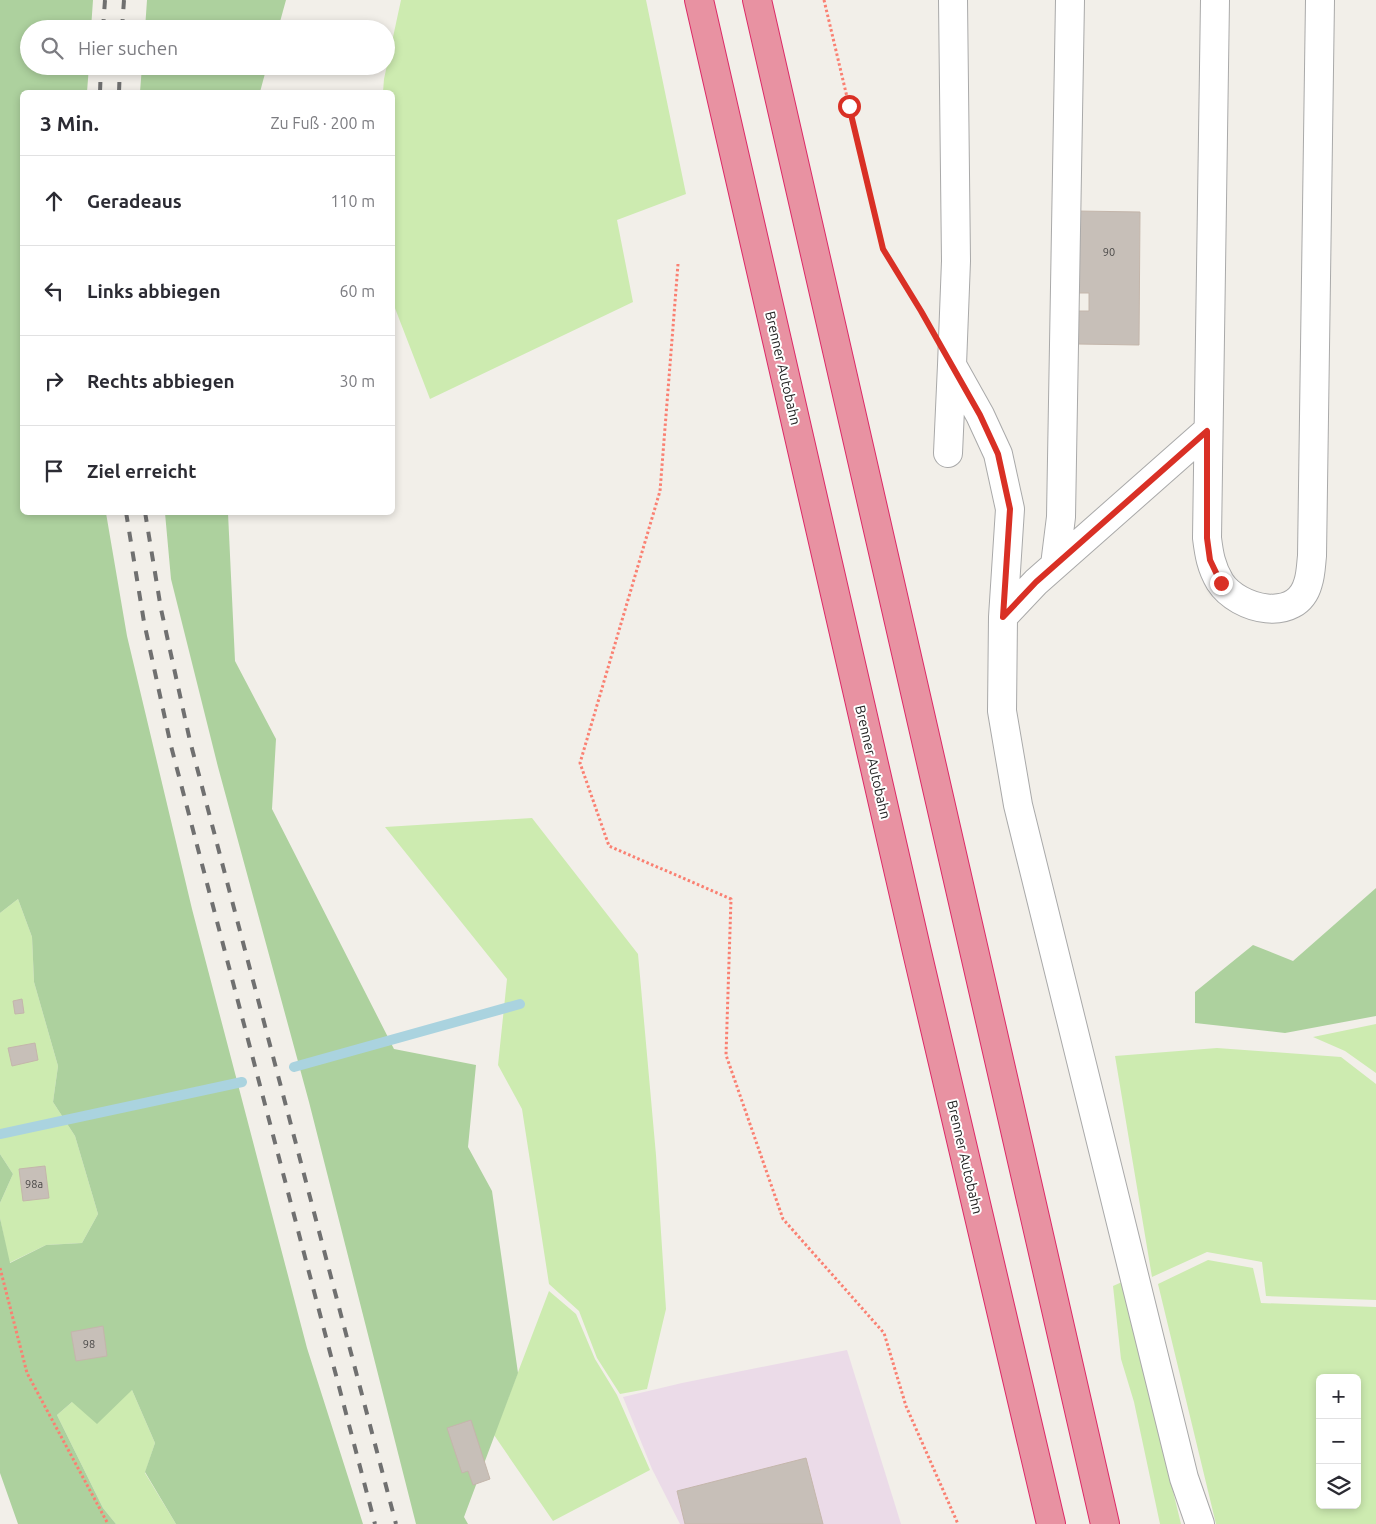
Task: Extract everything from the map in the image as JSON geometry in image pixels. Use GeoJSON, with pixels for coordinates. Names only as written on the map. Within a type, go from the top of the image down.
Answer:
{"type":"FeatureCollection","features":[{"type":"Feature","properties":{"kind":"highway","name":"Brenner Autobahn"},"geometry":{"type":"LineString","coordinates":[[699,0],[914,942],[1050,1524]]}},
{"type":"Feature","properties":{"kind":"highway"},"geometry":{"type":"LineString","coordinates":[[757,0],[1105,1524]]}},
{"type":"Feature","properties":{"kind":"lane"},"geometry":{"type":"LineString","coordinates":[[948,453],[956,261],[953,0]]}},
{"type":"Feature","properties":{"kind":"lane"},"geometry":{"type":"LineString","coordinates":[[1055,565],[1061,517],[1070,0]]}},
{"type":"Feature","properties":{"kind":"lane"},"geometry":{"type":"LineString","coordinates":[[1215,0],[1207,431],[1210,560],[1221,583],[1237,599],[1259,609],[1281,609],[1298,599],[1308,584],[1312,556],[1320,0]]}},
{"type":"Feature","properties":{"kind":"lane"},"geometry":{"type":"LineString","coordinates":[[952,366],[980,415],[998,454],[1010,509],[1003,617],[1002,711],[1018,804],[1184,1478],[1200,1524]]}},
{"type":"Feature","properties":{"kind":"lane"},"geometry":{"type":"LineString","coordinates":[[1003,617],[1055,565],[1207,431]]}},
{"type":"Feature","properties":{"kind":"path"},"geometry":{"type":"LineString","coordinates":[[824,0],[883,249],[926,319]]}},
{"type":"Feature","properties":{"kind":"path"},"geometry":{"type":"LineString","coordinates":[[678,264],[660,491],[580,763],[609,846],[731,898],[726,1055],[783,1219],[884,1333],[906,1406],[958,1524]]}},
{"type":"Feature","properties":{"kind":"path"},"geometry":{"type":"LineString","coordinates":[[0,1268],[27,1373],[108,1524]]}},
{"type":"Feature","properties":{"kind":"shaded area"},"geometry":{"type":"Polygon","coordinates":[[[847,1350],[901,1524],[680,1524],[652,1469],[623,1397],[682,1383],[847,1350]]]}},
{"type":"Feature","properties":{"kind":"green space"},"geometry":{"type":"Polygon","coordinates":[[[0,0],[93,0],[92,20],[20,20],[20,75],[88,75],[87,90],[20,90],[20,515],[106,515],[127,636],[192,909],[307,1348],[363,1524],[176,1524],[145,1472],[155,1443],[132,1390],[97,1424],[72,1402],[57,1415],[103,1508],[116,1524],[18,1524],[0,1473],[0,1218],[10,1263],[46,1245],[82,1243],[98,1214],[75,1136],[53,1102],[58,1066],[34,982],[32,937],[18,899],[0,913],[0,0]]]}},
{"type":"Feature","properties":{"kind":"green space"},"geometry":{"type":"Polygon","coordinates":[[[147,0],[286,0],[280,20],[146,20],[147,0]]]}},
{"type":"Feature","properties":{"kind":"green space"},"geometry":{"type":"Polygon","coordinates":[[[401,0],[646,0],[686,194],[617,220],[633,302],[430,399],[395,308],[395,90],[383,90],[385,75],[395,75],[395,28],[401,0]]]}},
{"type":"Feature","properties":{"kind":"green space"},"geometry":{"type":"Polygon","coordinates":[[[141,75],[265,75],[261,90],[140,90],[141,75]]]}},
{"type":"Feature","properties":{"kind":"green space"},"geometry":{"type":"Polygon","coordinates":[[[165,515],[228,515],[235,661],[276,739],[272,809],[394,1049],[476,1065],[468,1147],[492,1191],[518,1373],[464,1517],[468,1524],[416,1524],[309,1102],[218,767],[171,579],[165,515]]]}},
{"type":"Feature","properties":{"kind":"green space"},"geometry":{"type":"Polygon","coordinates":[[[532,818],[638,954],[656,1155],[666,1309],[647,1389],[620,1394],[597,1358],[579,1311],[549,1284],[522,1109],[498,1065],[507,979],[385,827],[532,818]]]}},
{"type":"Feature","properties":{"kind":"green space"},"geometry":{"type":"Polygon","coordinates":[[[1376,888],[1376,1016],[1285,1033],[1195,1023],[1195,992],[1253,945],[1293,961],[1376,888]]]}},
{"type":"Feature","properties":{"kind":"green space"},"geometry":{"type":"Polygon","coordinates":[[[18,899],[32,937],[34,982],[58,1066],[53,1102],[75,1136],[98,1214],[82,1243],[46,1245],[9,1263],[0,1218],[0,1203],[13,1174],[0,1154],[0,913],[18,899]]]}},
{"type":"Feature","properties":{"kind":"green space"},"geometry":{"type":"Polygon","coordinates":[[[1376,1024],[1376,1073],[1345,1051],[1313,1037],[1376,1024]]]}},
{"type":"Feature","properties":{"kind":"green space"},"geometry":{"type":"Polygon","coordinates":[[[1217,1048],[1341,1057],[1376,1084],[1376,1300],[1266,1296],[1262,1262],[1207,1252],[1152,1277],[1115,1056],[1217,1048]]]}},
{"type":"Feature","properties":{"kind":"green space"},"geometry":{"type":"Polygon","coordinates":[[[0,1154],[13,1174],[0,1203],[0,1154]]]}},
{"type":"Feature","properties":{"kind":"green space"},"geometry":{"type":"Polygon","coordinates":[[[1208,1260],[1253,1268],[1261,1303],[1376,1307],[1376,1524],[1216,1524],[1158,1284],[1208,1260]]]}},
{"type":"Feature","properties":{"kind":"green space"},"geometry":{"type":"Polygon","coordinates":[[[1122,1282],[1181,1524],[1160,1524],[1134,1402],[1121,1359],[1113,1286],[1122,1282]]]}},
{"type":"Feature","properties":{"kind":"green space"},"geometry":{"type":"Polygon","coordinates":[[[549,1291],[576,1314],[595,1359],[617,1395],[650,1470],[553,1521],[494,1435],[549,1291]]]}},
{"type":"Feature","properties":{"kind":"green space"},"geometry":{"type":"Polygon","coordinates":[[[132,1390],[155,1443],[145,1473],[176,1524],[116,1524],[103,1508],[57,1415],[72,1402],[132,1390]]]}},
{"type":"Feature","properties":{"kind":"building"},"geometry":{"type":"Polygon","coordinates":[[[1078,211],[1140,212],[1139,345],[1078,344],[1078,311],[1089,311],[1089,293],[1078,293],[1078,211]]]}},
{"type":"Feature","properties":{"kind":"building"},"geometry":{"type":"Polygon","coordinates":[[[22,999],[24,1013],[15,1014],[13,1001],[22,999]]]}},
{"type":"Feature","properties":{"kind":"building"},"geometry":{"type":"Polygon","coordinates":[[[35,1043],[38,1060],[12,1066],[8,1048],[35,1043]]]}},
{"type":"Feature","properties":{"kind":"building"},"geometry":{"type":"Polygon","coordinates":[[[45,1166],[49,1198],[23,1201],[19,1169],[45,1166]]]}},
{"type":"Feature","properties":{"kind":"building"},"geometry":{"type":"Polygon","coordinates":[[[103,1326],[107,1356],[76,1361],[71,1332],[103,1326]]]}},
{"type":"Feature","properties":{"kind":"building"},"geometry":{"type":"Polygon","coordinates":[[[471,1420],[490,1479],[473,1485],[468,1471],[462,1473],[447,1428],[471,1420]]]}},
{"type":"Feature","properties":{"kind":"building"},"geometry":{"type":"Polygon","coordinates":[[[806,1458],[823,1524],[685,1524],[677,1491],[806,1458]]]}},
{"type":"Feature","properties":{"kind":"waterway"},"geometry":{"type":"LineString","coordinates":[[294,1067],[520,1004]]}},
{"type":"Feature","properties":{"kind":"waterway"},"geometry":{"type":"LineString","coordinates":[[0,1134],[242,1082]]}},
{"type":"Feature","properties":{"kind":"railway"},"geometry":{"type":"LineString","coordinates":[[104,20],[105,0]]}},
{"type":"Feature","properties":{"kind":"railway"},"geometry":{"type":"LineString","coordinates":[[123,20],[124,0]]}},
{"type":"Feature","properties":{"kind":"railway"},"geometry":{"type":"LineString","coordinates":[[100,90],[101,75]]}},
{"type":"Feature","properties":{"kind":"railway"},"geometry":{"type":"LineString","coordinates":[[119,90],[120,75]]}},
{"type":"Feature","properties":{"kind":"railway"},"geometry":{"type":"LineString","coordinates":[[126,515],[144,622],[171,746],[375,1524]]}},
{"type":"Feature","properties":{"kind":"railway"},"geometry":{"type":"LineString","coordinates":[[145,515],[161,609],[190,741],[396,1524]]}},
{"type":"Feature","properties":{"kind":"route"},"geometry":{"type":"LineString","coordinates":[[849,106],[883,249],[921,311],[980,415],[998,454],[1010,509],[1003,617],[1036,582],[1207,431],[1207,538],[1210,560],[1221,583]]}}]}
